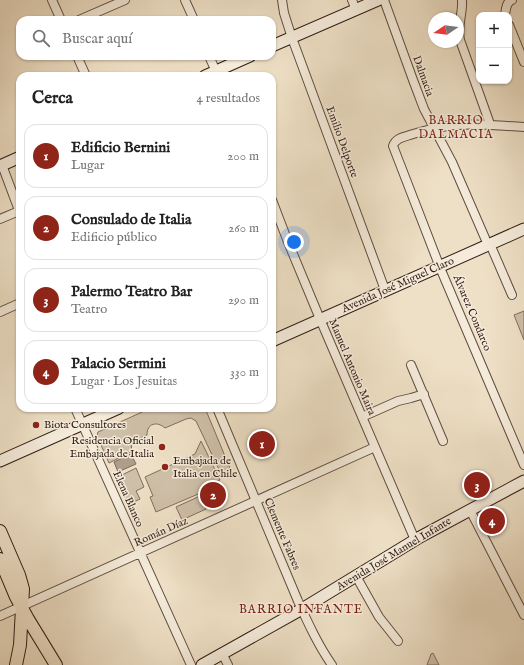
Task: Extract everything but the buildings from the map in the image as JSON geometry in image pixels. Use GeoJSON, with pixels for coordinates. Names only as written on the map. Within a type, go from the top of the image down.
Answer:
{"type":"FeatureCollection","features":[{"type":"Feature","properties":{"kind":"main road"},"geometry":{"type":"LineString","coordinates":[[0,531],[22,582],[23,589],[20,645],[16,665]]}},
{"type":"Feature","properties":{"kind":"main road"},"geometry":{"type":"LineString","coordinates":[[0,560],[33,628],[56,665]]}},
{"type":"Feature","properties":{"kind":"street"},"geometry":{"type":"LineString","coordinates":[[52,0],[59,16]]}},
{"type":"Feature","properties":{"kind":"street"},"geometry":{"type":"LineString","coordinates":[[89,16],[125,0]]}},
{"type":"Feature","properties":{"kind":"street"},"geometry":{"type":"LineString","coordinates":[[185,0],[192,16]]}},
{"type":"Feature","properties":{"kind":"street","name":"Emilio Delporte"},"geometry":{"type":"LineString","coordinates":[[282,0],[284,13],[292,38],[385,290]]}},
{"type":"Feature","properties":{"kind":"street"},"geometry":{"type":"LineString","coordinates":[[276,44],[292,38],[354,5],[378,0]]}},
{"type":"Feature","properties":{"kind":"street","name":"Dalmacia"},"geometry":{"type":"LineString","coordinates":[[384,0],[424,109],[452,162],[512,295]]}},
{"type":"Feature","properties":{"kind":"street"},"geometry":{"type":"LineString","coordinates":[[462,0],[459,28],[460,40],[490,124]]}},
{"type":"Feature","properties":{"kind":"street"},"geometry":{"type":"LineString","coordinates":[[512,32],[524,62]]}},
{"type":"Feature","properties":{"kind":"street"},"geometry":{"type":"LineString","coordinates":[[79,60],[84,72]]}},
{"type":"Feature","properties":{"kind":"street"},"geometry":{"type":"LineString","coordinates":[[211,60],[216,72]]}},
{"type":"Feature","properties":{"kind":"street"},"geometry":{"type":"LineString","coordinates":[[221,72],[243,60]]}},
{"type":"Feature","properties":{"kind":"street"},"geometry":{"type":"LineString","coordinates":[[434,128],[454,125],[490,124],[524,127]]}},
{"type":"Feature","properties":{"kind":"street","name":"Álvarez Condarco"},"geometry":{"type":"LineString","coordinates":[[434,128],[400,138],[394,142],[393,146],[440,266],[524,465]]}},
{"type":"Feature","properties":{"kind":"street"},"geometry":{"type":"LineString","coordinates":[[16,159],[1,165],[16,202]]}},
{"type":"Feature","properties":{"kind":"street","name":"Manuel Antonio Maira"},"geometry":{"type":"LineString","coordinates":[[276,211],[320,319],[415,540]]}},
{"type":"Feature","properties":{"kind":"street"},"geometry":{"type":"LineString","coordinates":[[0,219],[16,213]]}},
{"type":"Feature","properties":{"kind":"street","name":"Avenida José Miguel Claro"},"geometry":{"type":"LineString","coordinates":[[276,339],[524,229]]}},
{"type":"Feature","properties":{"kind":"street"},"geometry":{"type":"LineString","coordinates":[[0,312],[16,305]]}},
{"type":"Feature","properties":{"kind":"street"},"geometry":{"type":"LineString","coordinates":[[411,365],[443,441]]}},
{"type":"Feature","properties":{"kind":"street"},"geometry":{"type":"LineString","coordinates":[[362,417],[398,400],[424,394]]}},
{"type":"Feature","properties":{"kind":"street","name":"Elena Blanco"},"geometry":{"type":"LineString","coordinates":[[77,412],[191,665]]}},
{"type":"Feature","properties":{"kind":"street"},"geometry":{"type":"LineString","coordinates":[[0,461],[110,412]]}},
{"type":"Feature","properties":{"kind":"street","name":"Clemente Fabres"},"geometry":{"type":"LineString","coordinates":[[219,412],[302,609],[319,645],[332,665]]}},
{"type":"Feature","properties":{"kind":"street","name":"Román Díaz"},"geometry":{"type":"LineString","coordinates":[[0,616],[375,447]]}},
{"type":"Feature","properties":{"kind":"street","name":"Avenida José Manuel Infante"},"geometry":{"type":"LineString","coordinates":[[202,665],[302,609],[415,540],[524,481]]}},
{"type":"Feature","properties":{"kind":"street"},"geometry":{"type":"LineString","coordinates":[[470,510],[524,615]]}},
{"type":"Feature","properties":{"kind":"street"},"geometry":{"type":"LineString","coordinates":[[356,576],[379,617],[398,641]]}},
{"type":"Feature","properties":{"kind":"street"},"geometry":{"type":"LineString","coordinates":[[222,654],[228,665]]}},
{"type":"Feature","properties":{"kind":"shaded area"},"geometry":{"type":"Polygon","coordinates":[[[524,311],[524,340],[514,315],[524,311]]]}},
{"type":"Feature","properties":{"kind":"shaded area"},"geometry":{"type":"Polygon","coordinates":[[[142,412],[207,412],[232,473],[223,478],[196,421],[191,418],[165,428],[159,424],[153,424],[147,431],[147,435],[132,442],[131,452],[109,463],[97,436],[98,432],[142,412]]]}},
{"type":"Feature","properties":{"kind":"shaded area"},"geometry":{"type":"Polygon","coordinates":[[[201,441],[220,480],[202,488],[203,492],[156,512],[150,497],[153,496],[145,477],[195,454],[201,441]]]}},
{"type":"Feature","properties":{"kind":"shaded area"},"geometry":{"type":"Polygon","coordinates":[[[131,454],[136,464],[118,472],[114,462],[131,454]]]}},
{"type":"Feature","properties":{"kind":"shaded area"},"geometry":{"type":"Polygon","coordinates":[[[136,468],[144,487],[136,491],[140,499],[128,505],[116,478],[136,468]]]}},
{"type":"Feature","properties":{"kind":"shaded area"},"geometry":{"type":"Polygon","coordinates":[[[200,496],[206,509],[182,520],[176,507],[200,496]]]}},
{"type":"Feature","properties":{"kind":"shaded area"},"geometry":{"type":"Polygon","coordinates":[[[433,653],[439,665],[427,665],[431,654],[433,653]]]}},
{"type":"Feature","properties":{"kind":"place","name":"Biota Consultores"},"geometry":{"type":"Point","coordinates":[36,425]}},
{"type":"Feature","properties":{"kind":"place","name":"Edificio Bernini"},"geometry":{"type":"Point","coordinates":[262,444]}},
{"type":"Feature","properties":{"kind":"place","name":"Residencia Oficial Embajada de Italia"},"geometry":{"type":"Point","coordinates":[162,447]}},
{"type":"Feature","properties":{"kind":"place","name":"Embajada de Italia en Chile"},"geometry":{"type":"Point","coordinates":[165,467]}},
{"type":"Feature","properties":{"kind":"place","name":"Palermo Teatro Bar"},"geometry":{"type":"Point","coordinates":[477,485]}},
{"type":"Feature","properties":{"kind":"place","name":"Consulado de Italia"},"geometry":{"type":"Point","coordinates":[213,495]}},
{"type":"Feature","properties":{"kind":"place","name":"Palacio Sermini"},"geometry":{"type":"Point","coordinates":[492,521]}},
{"type":"Feature","properties":{"kind":"district","name":"BARRIO DALMACIA"},"geometry":{"type":"Point","coordinates":[456,127]}},
{"type":"Feature","properties":{"kind":"district","name":"BARRIO INFANTE"},"geometry":{"type":"Point","coordinates":[301,609]}}]}
